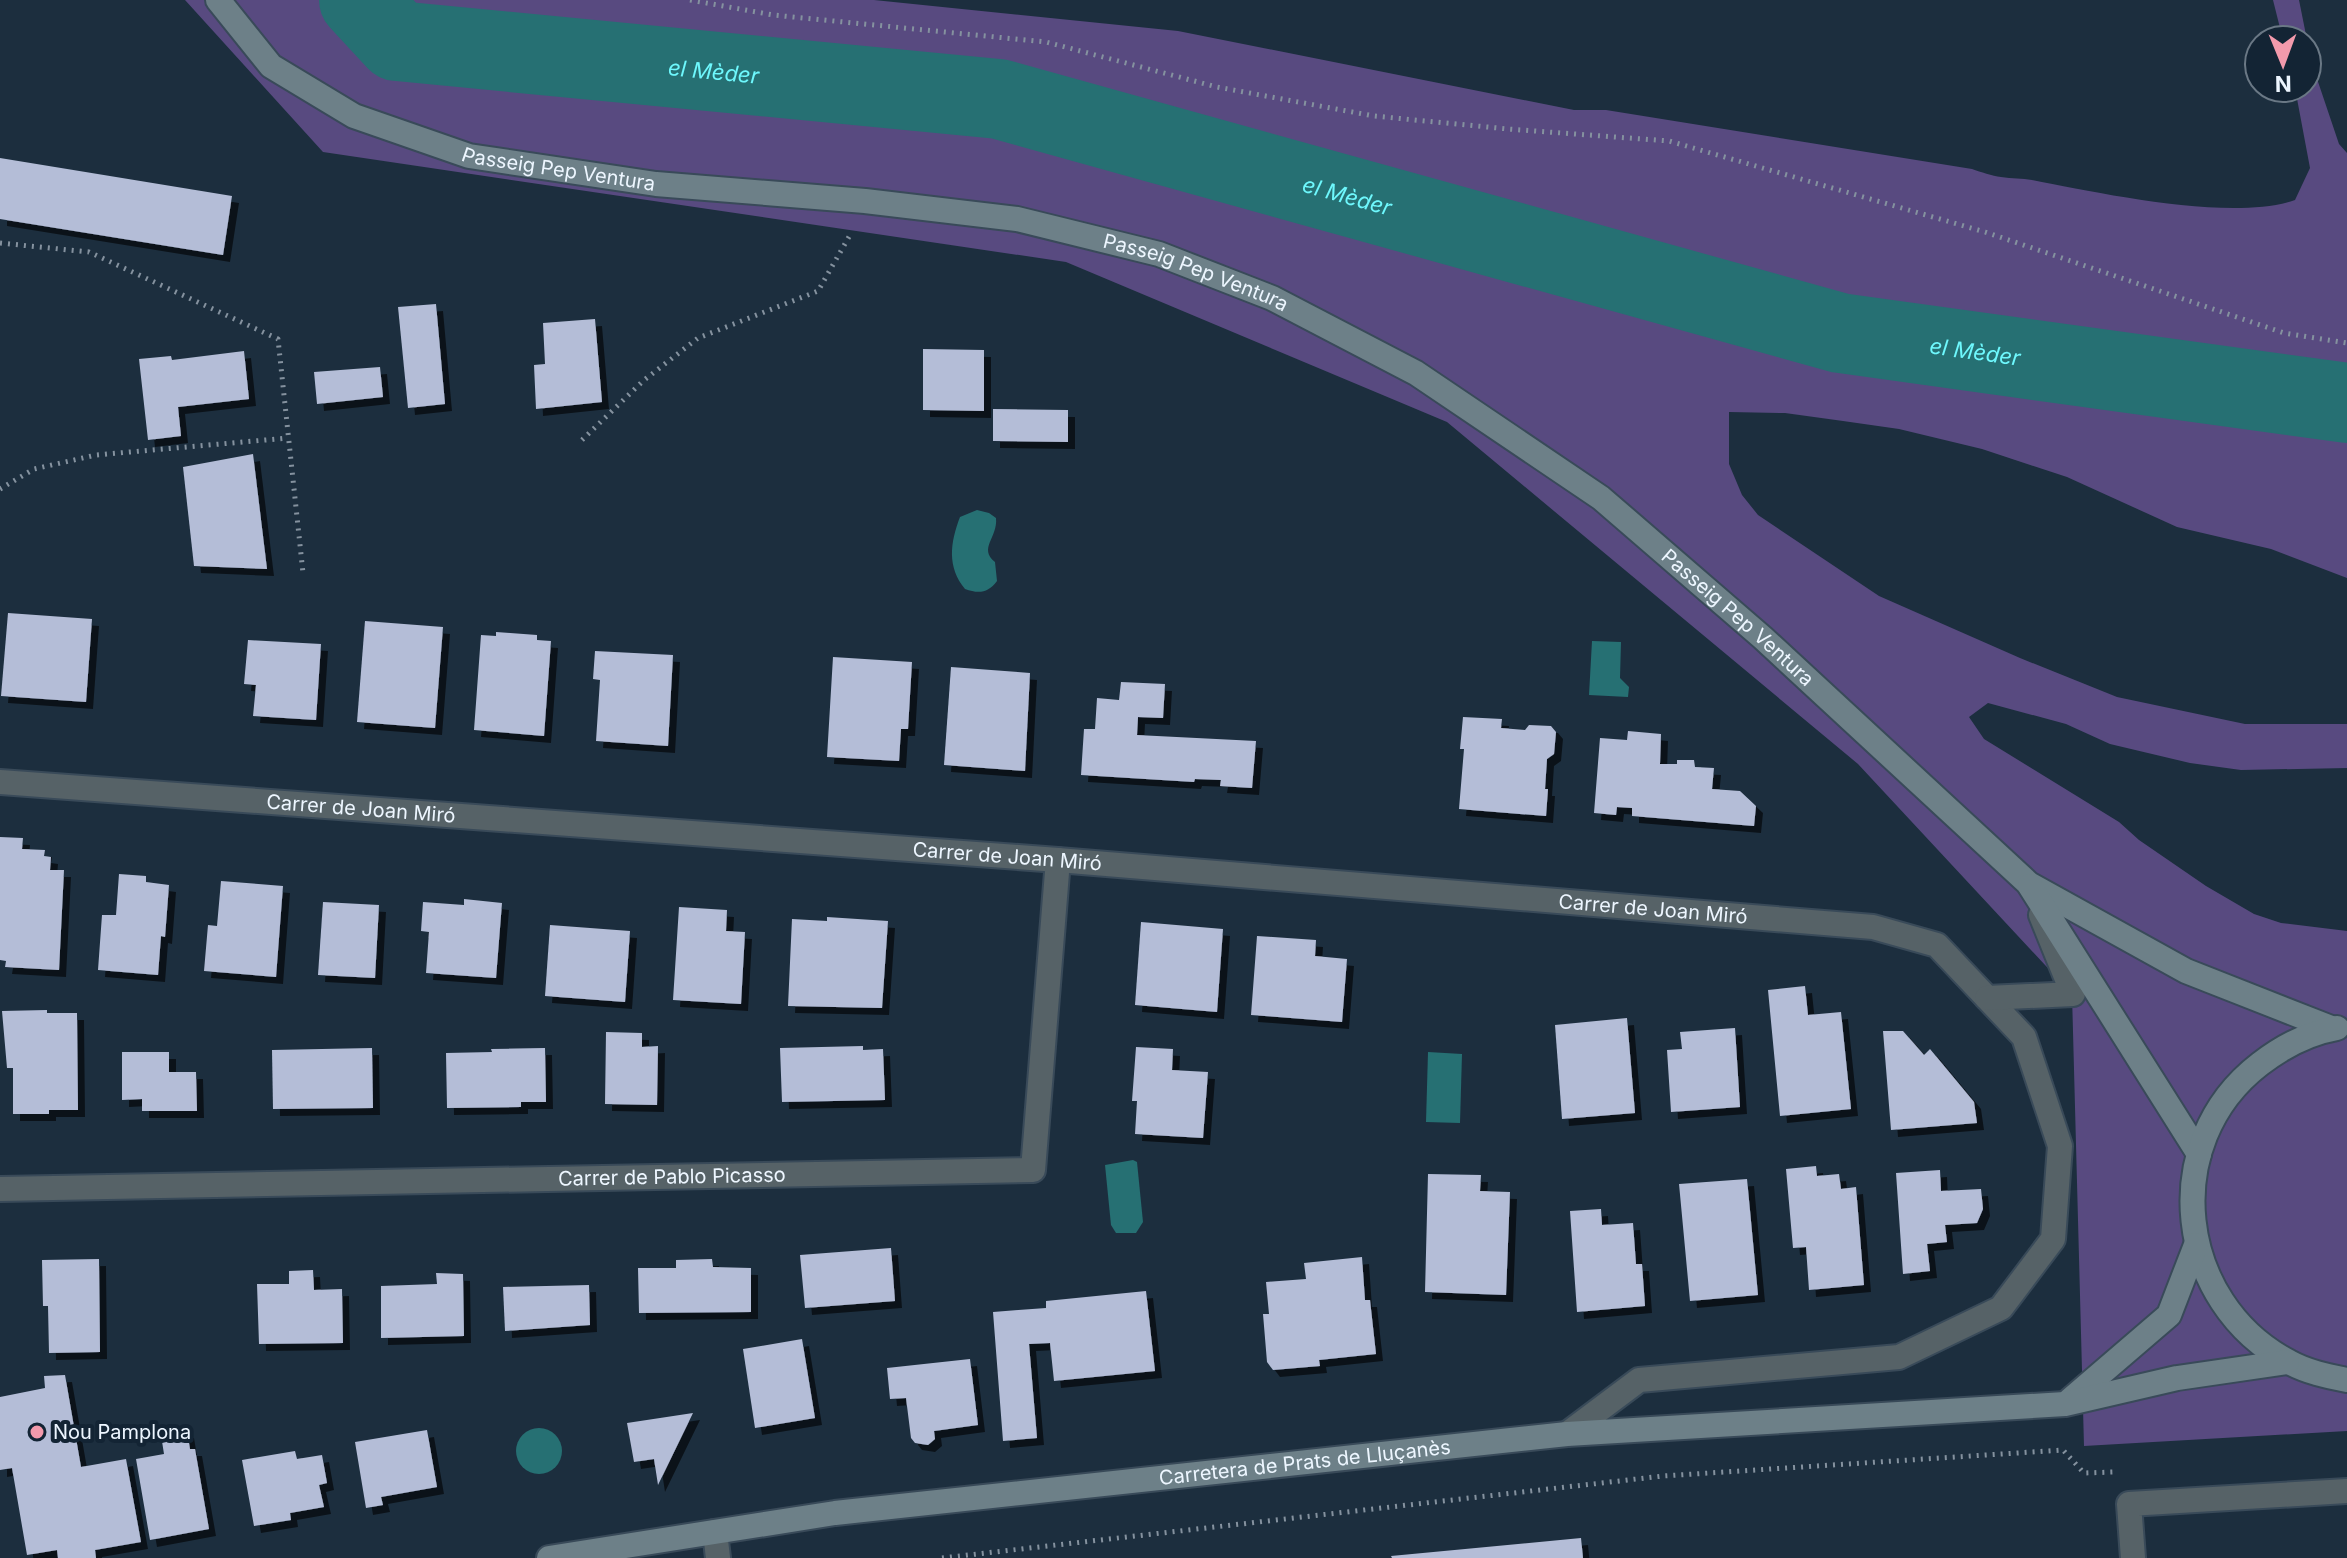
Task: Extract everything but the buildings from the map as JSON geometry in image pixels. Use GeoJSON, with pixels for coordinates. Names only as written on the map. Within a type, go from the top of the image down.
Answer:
{"type":"FeatureCollection","features":[{"type":"Feature","properties":{"kind":"street","name":"Passeig Pep Ventura"},"geometry":{"type":"LineString","coordinates":[[218,0],[271,66],[354,116],[469,156],[656,184],[865,201],[1017,219],[1159,254],[1272,298],[1416,373],[1601,498],[1763,638],[2029,884],[2186,971],[2339,1027]]}},
{"type":"Feature","properties":{"kind":"street","name":"Carrer de Joan Miró"},"geometry":{"type":"LineString","coordinates":[[0,782],[1058,860],[1873,927],[1937,945],[2024,1037],[2060,1146],[2053,1239],[2001,1308],[1899,1357],[1639,1380],[1567,1434]]}},
{"type":"Feature","properties":{"kind":"street","name":"Carrer de Pablo Picasso"},"geometry":{"type":"LineString","coordinates":[[0,1189],[1033,1170],[1058,860]]}},
{"type":"Feature","properties":{"kind":"street","name":"Passeig Pep Ventura"},"geometry":{"type":"LineString","coordinates":[[2029,884],[2199,1154]]}},
{"type":"Feature","properties":{"kind":"street"},"geometry":{"type":"LineString","coordinates":[[1987,998],[2073,994],[2029,884]]}},
{"type":"Feature","properties":{"kind":"street"},"geometry":{"type":"LineString","coordinates":[[2339,1027],[2297,1040],[2274,1053],[2248,1073],[2229,1095],[2210,1125],[2199,1154],[2193,1183],[2193,1232],[2210,1282],[2225,1307],[2247,1332],[2287,1362],[2347,1380]]}},
{"type":"Feature","properties":{"kind":"street"},"geometry":{"type":"LineString","coordinates":[[2065,1404],[2169,1315],[2196,1245]]}},
{"type":"Feature","properties":{"kind":"street","name":"Carretera de Prats de Lluçanès"},"geometry":{"type":"LineString","coordinates":[[549,1558],[835,1513],[1567,1434],[2065,1404],[2177,1378],[2287,1362]]}},
{"type":"Feature","properties":{"kind":"street"},"geometry":{"type":"LineString","coordinates":[[2133,1558],[2129,1504],[2347,1491]]}},
{"type":"Feature","properties":{"kind":"street"},"geometry":{"type":"LineString","coordinates":[[715,1532],[718,1558]]}},
{"type":"Feature","properties":{"kind":"path"},"geometry":{"type":"LineString","coordinates":[[690,0],[773,15],[1046,42],[1217,87],[1374,116],[1669,141],[1985,232],[2284,333],[2347,343]]}},
{"type":"Feature","properties":{"kind":"path"},"geometry":{"type":"LineString","coordinates":[[582,440],[643,381],[698,338],[818,291],[845,246],[865,201]]}},
{"type":"Feature","properties":{"kind":"path"},"geometry":{"type":"LineString","coordinates":[[0,243],[89,252],[278,339],[303,573]]}},
{"type":"Feature","properties":{"kind":"path"},"geometry":{"type":"LineString","coordinates":[[0,489],[34,469],[96,455],[288,438]]}},
{"type":"Feature","properties":{"kind":"path"},"geometry":{"type":"LineString","coordinates":[[942,1558],[1663,1476],[2063,1450],[2084,1473]]}},
{"type":"Feature","properties":{"kind":"shaded area"},"geometry":{"type":"Polygon","coordinates":[[[185,0],[874,0],[1178,31],[1574,110],[1606,110],[1972,169],[2128,198],[2202,207],[2268,206],[2295,200],[2310,168],[2298,104],[2323,104],[2323,97],[2339,144],[2347,153],[2347,578],[2271,549],[2177,527],[2067,477],[1982,449],[1899,429],[1785,413],[1729,412],[1729,464],[1742,495],[1758,515],[1879,596],[2020,658],[2117,697],[2245,724],[2347,724],[2347,768],[2241,770],[2190,763],[2110,744],[2066,724],[1988,703],[1969,717],[1984,739],[2119,822],[2139,840],[2206,886],[2254,914],[2281,923],[2347,931],[2347,1431],[2084,1446],[2072,994],[1858,764],[1447,422],[1066,262],[323,152],[185,0]]]}},
{"type":"Feature","properties":{"kind":"shaded area"},"geometry":{"type":"Polygon","coordinates":[[[2273,0],[2299,0],[2304,24],[2279,24],[2273,0]]]}},
{"type":"Feature","properties":{"kind":"shaded area"},"geometry":{"type":"Polygon","coordinates":[[[977,510],[996,518],[988,552],[995,562],[997,581],[987,590],[979,592],[965,589],[959,581],[952,554],[960,517],[977,510]]]}},
{"type":"Feature","properties":{"kind":"shaded area"},"geometry":{"type":"Polygon","coordinates":[[[1592,641],[1621,642],[1620,678],[1629,687],[1628,697],[1589,695],[1592,641]]]}},
{"type":"Feature","properties":{"kind":"shaded area"},"geometry":{"type":"Polygon","coordinates":[[[1428,1052],[1462,1054],[1460,1123],[1426,1122],[1428,1052]]]}},
{"type":"Feature","properties":{"kind":"shaded area"},"geometry":{"type":"Polygon","coordinates":[[[1137,1162],[1143,1222],[1136,1233],[1116,1233],[1111,1225],[1105,1165],[1137,1162]]]}},
{"type":"Feature","properties":{"kind":"shaded area"},"geometry":{"type":"Polygon","coordinates":[[[539,1428],[556,1434],[562,1451],[556,1468],[539,1474],[522,1468],[516,1451],[522,1434],[539,1428]]]}},
{"type":"Feature","properties":{"kind":"waterway","name":"el Mèder"},"geometry":{"type":"LineString","coordinates":[[359,0],[397,41],[999,99],[1840,333],[2347,403]]}},
{"type":"Feature","properties":{"kind":"place","name":"Nou Pamplona"},"geometry":{"type":"Point","coordinates":[37,1432]}}]}
